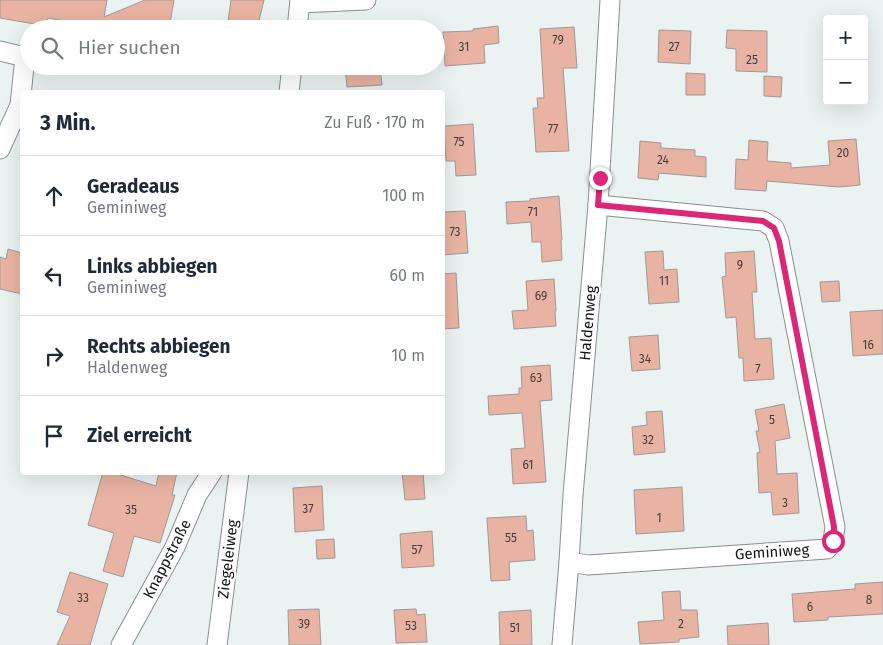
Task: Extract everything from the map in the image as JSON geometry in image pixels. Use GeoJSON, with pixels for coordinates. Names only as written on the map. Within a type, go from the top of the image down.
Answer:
{"type":"FeatureCollection","features":[{"type":"Feature","properties":{"kind":"street"},"geometry":{"type":"LineString","coordinates":[[297,20],[300,2],[366,0]]}},
{"type":"Feature","properties":{"kind":"street","name":"Haldenweg"},"geometry":{"type":"LineString","coordinates":[[562,645],[598,205],[610,0]]}},
{"type":"Feature","properties":{"kind":"street"},"geometry":{"type":"LineString","coordinates":[[0,51],[20,56]]}},
{"type":"Feature","properties":{"kind":"street"},"geometry":{"type":"LineString","coordinates":[[21,90],[23,75]]}},
{"type":"Feature","properties":{"kind":"street"},"geometry":{"type":"LineString","coordinates":[[289,90],[291,75]]}},
{"type":"Feature","properties":{"kind":"street"},"geometry":{"type":"LineString","coordinates":[[0,149],[20,104]]}},
{"type":"Feature","properties":{"kind":"street","name":"Geminiweg"},"geometry":{"type":"LineString","coordinates":[[569,562],[588,564],[827,549],[833,541],[834,527],[779,241],[774,228],[763,221],[598,205]]}},
{"type":"Feature","properties":{"kind":"street","name":"Knappstraße"},"geometry":{"type":"LineString","coordinates":[[121,645],[175,547],[198,495],[210,475]]}},
{"type":"Feature","properties":{"kind":"street","name":"Ziegeleiweg"},"geometry":{"type":"LineString","coordinates":[[217,645],[239,475]]}},
{"type":"Feature","properties":{"kind":"building"},"geometry":{"type":"Polygon","coordinates":[[[0,0],[107,0],[104,17],[145,0],[174,0],[171,20],[60,20],[48,18],[48,20],[20,21],[0,18],[0,0]]]}},
{"type":"Feature","properties":{"kind":"building"},"geometry":{"type":"Polygon","coordinates":[[[231,0],[264,0],[259,20],[228,20],[231,0]]]}},
{"type":"Feature","properties":{"kind":"building"},"geometry":{"type":"Polygon","coordinates":[[[498,26],[499,43],[484,45],[485,63],[445,66],[445,32],[473,31],[473,29],[498,26]]]}},
{"type":"Feature","properties":{"kind":"building"},"geometry":{"type":"Polygon","coordinates":[[[574,27],[577,68],[563,68],[569,151],[536,152],[533,108],[538,108],[537,98],[544,98],[540,29],[574,27]]]}},
{"type":"Feature","properties":{"kind":"building"},"geometry":{"type":"Polygon","coordinates":[[[659,30],[691,31],[690,64],[658,62],[659,30]]]}},
{"type":"Feature","properties":{"kind":"building"},"geometry":{"type":"Polygon","coordinates":[[[727,30],[767,31],[767,72],[736,71],[736,49],[726,48],[727,30]]]}},
{"type":"Feature","properties":{"kind":"building"},"geometry":{"type":"Polygon","coordinates":[[[686,73],[705,74],[705,95],[686,95],[686,73]]]}},
{"type":"Feature","properties":{"kind":"building"},"geometry":{"type":"Polygon","coordinates":[[[346,75],[381,75],[382,85],[347,87],[346,75]]]}},
{"type":"Feature","properties":{"kind":"building"},"geometry":{"type":"Polygon","coordinates":[[[764,76],[782,77],[781,97],[764,96],[764,76]]]}},
{"type":"Feature","properties":{"kind":"building"},"geometry":{"type":"Polygon","coordinates":[[[473,124],[476,175],[456,176],[455,161],[446,161],[445,126],[473,124]]]}},
{"type":"Feature","properties":{"kind":"building"},"geometry":{"type":"Polygon","coordinates":[[[856,139],[860,185],[839,187],[767,181],[766,191],[735,189],[736,159],[748,160],[749,140],[768,142],[767,161],[791,163],[791,168],[830,165],[828,141],[856,139]]]}},
{"type":"Feature","properties":{"kind":"building"},"geometry":{"type":"Polygon","coordinates":[[[640,141],[661,143],[661,148],[695,150],[695,156],[706,157],[706,177],[659,173],[658,180],[638,178],[640,141]]]}},
{"type":"Feature","properties":{"kind":"building"},"geometry":{"type":"Polygon","coordinates":[[[559,196],[562,260],[542,262],[541,242],[532,242],[531,222],[507,224],[506,202],[530,201],[530,199],[559,196]]]}},
{"type":"Feature","properties":{"kind":"building"},"geometry":{"type":"Polygon","coordinates":[[[465,211],[468,253],[445,255],[445,212],[465,211]]]}},
{"type":"Feature","properties":{"kind":"building"},"geometry":{"type":"Polygon","coordinates":[[[8,249],[20,252],[20,294],[0,289],[0,257],[6,259],[8,249]]]}},
{"type":"Feature","properties":{"kind":"building"},"geometry":{"type":"Polygon","coordinates":[[[663,251],[664,270],[677,269],[679,302],[649,304],[645,252],[663,251]]]}},
{"type":"Feature","properties":{"kind":"building"},"geometry":{"type":"Polygon","coordinates":[[[754,251],[757,292],[752,292],[755,339],[771,338],[774,379],[744,381],[743,358],[739,358],[736,317],[726,318],[722,277],[726,276],[725,253],[754,251]]]}},
{"type":"Feature","properties":{"kind":"building"},"geometry":{"type":"Polygon","coordinates":[[[456,273],[459,328],[445,329],[445,274],[456,273]]]}},
{"type":"Feature","properties":{"kind":"building"},"geometry":{"type":"Polygon","coordinates":[[[554,279],[556,326],[514,329],[512,311],[528,310],[526,281],[554,279]]]}},
{"type":"Feature","properties":{"kind":"building"},"geometry":{"type":"Polygon","coordinates":[[[839,281],[840,301],[822,302],[820,282],[839,281]]]}},
{"type":"Feature","properties":{"kind":"building"},"geometry":{"type":"Polygon","coordinates":[[[883,310],[883,354],[853,356],[850,312],[883,310]]]}},
{"type":"Feature","properties":{"kind":"building"},"geometry":{"type":"Polygon","coordinates":[[[658,335],[660,369],[632,371],[629,337],[658,335]]]}},
{"type":"Feature","properties":{"kind":"building"},"geometry":{"type":"Polygon","coordinates":[[[550,365],[552,400],[540,401],[546,482],[513,484],[511,449],[525,448],[522,413],[489,415],[488,396],[519,394],[519,388],[522,388],[521,367],[550,365]]]}},
{"type":"Feature","properties":{"kind":"building"},"geometry":{"type":"Polygon","coordinates":[[[784,404],[790,438],[775,441],[777,474],[797,473],[799,513],[773,515],[771,492],[759,493],[757,453],[760,452],[756,431],[759,431],[755,410],[784,404]]]}},
{"type":"Feature","properties":{"kind":"building"},"geometry":{"type":"Polygon","coordinates":[[[662,411],[665,452],[634,455],[632,427],[647,425],[646,412],[662,411]]]}},
{"type":"Feature","properties":{"kind":"building"},"geometry":{"type":"Polygon","coordinates":[[[102,475],[121,475],[156,486],[158,475],[176,475],[172,495],[175,495],[160,543],[134,536],[123,577],[103,571],[114,533],[88,525],[102,475]]]}},
{"type":"Feature","properties":{"kind":"building"},"geometry":{"type":"Polygon","coordinates":[[[402,475],[423,475],[425,499],[405,500],[402,475]]]}},
{"type":"Feature","properties":{"kind":"building"},"geometry":{"type":"Polygon","coordinates":[[[322,486],[324,530],[295,532],[293,488],[322,486]]]}},
{"type":"Feature","properties":{"kind":"building"},"geometry":{"type":"Polygon","coordinates":[[[682,487],[684,531],[636,534],[634,490],[682,487]]]}},
{"type":"Feature","properties":{"kind":"building"},"geometry":{"type":"Polygon","coordinates":[[[526,516],[527,531],[533,530],[535,560],[509,562],[510,580],[491,581],[487,518],[526,516]]]}},
{"type":"Feature","properties":{"kind":"building"},"geometry":{"type":"Polygon","coordinates":[[[432,531],[434,566],[402,568],[400,534],[432,531]]]}},
{"type":"Feature","properties":{"kind":"building"},"geometry":{"type":"Polygon","coordinates":[[[334,539],[335,558],[317,559],[316,540],[334,539]]]}},
{"type":"Feature","properties":{"kind":"building"},"geometry":{"type":"Polygon","coordinates":[[[70,572],[108,584],[90,645],[57,645],[70,616],[57,612],[70,572]]]}},
{"type":"Feature","properties":{"kind":"building"},"geometry":{"type":"Polygon","coordinates":[[[883,582],[883,614],[828,617],[828,620],[794,622],[792,594],[855,589],[855,584],[883,582]]]}},
{"type":"Feature","properties":{"kind":"building"},"geometry":{"type":"Polygon","coordinates":[[[680,591],[681,610],[697,610],[699,637],[679,639],[679,642],[640,644],[638,622],[664,620],[662,592],[680,591]]]}},
{"type":"Feature","properties":{"kind":"building"},"geometry":{"type":"Polygon","coordinates":[[[319,609],[321,645],[289,645],[288,610],[319,609]]]}},
{"type":"Feature","properties":{"kind":"building"},"geometry":{"type":"Polygon","coordinates":[[[416,609],[417,615],[425,614],[427,642],[396,643],[394,610],[416,609]]]}},
{"type":"Feature","properties":{"kind":"building"},"geometry":{"type":"Polygon","coordinates":[[[531,610],[532,645],[500,645],[499,612],[531,610]]]}},
{"type":"Feature","properties":{"kind":"building"},"geometry":{"type":"Polygon","coordinates":[[[768,623],[769,645],[728,645],[727,626],[768,623]]]}},
{"type":"Feature","properties":{"kind":"route"},"geometry":{"type":"LineString","coordinates":[[600,178],[598,205],[763,221],[774,228],[779,241],[834,527],[833,541]]}}]}
